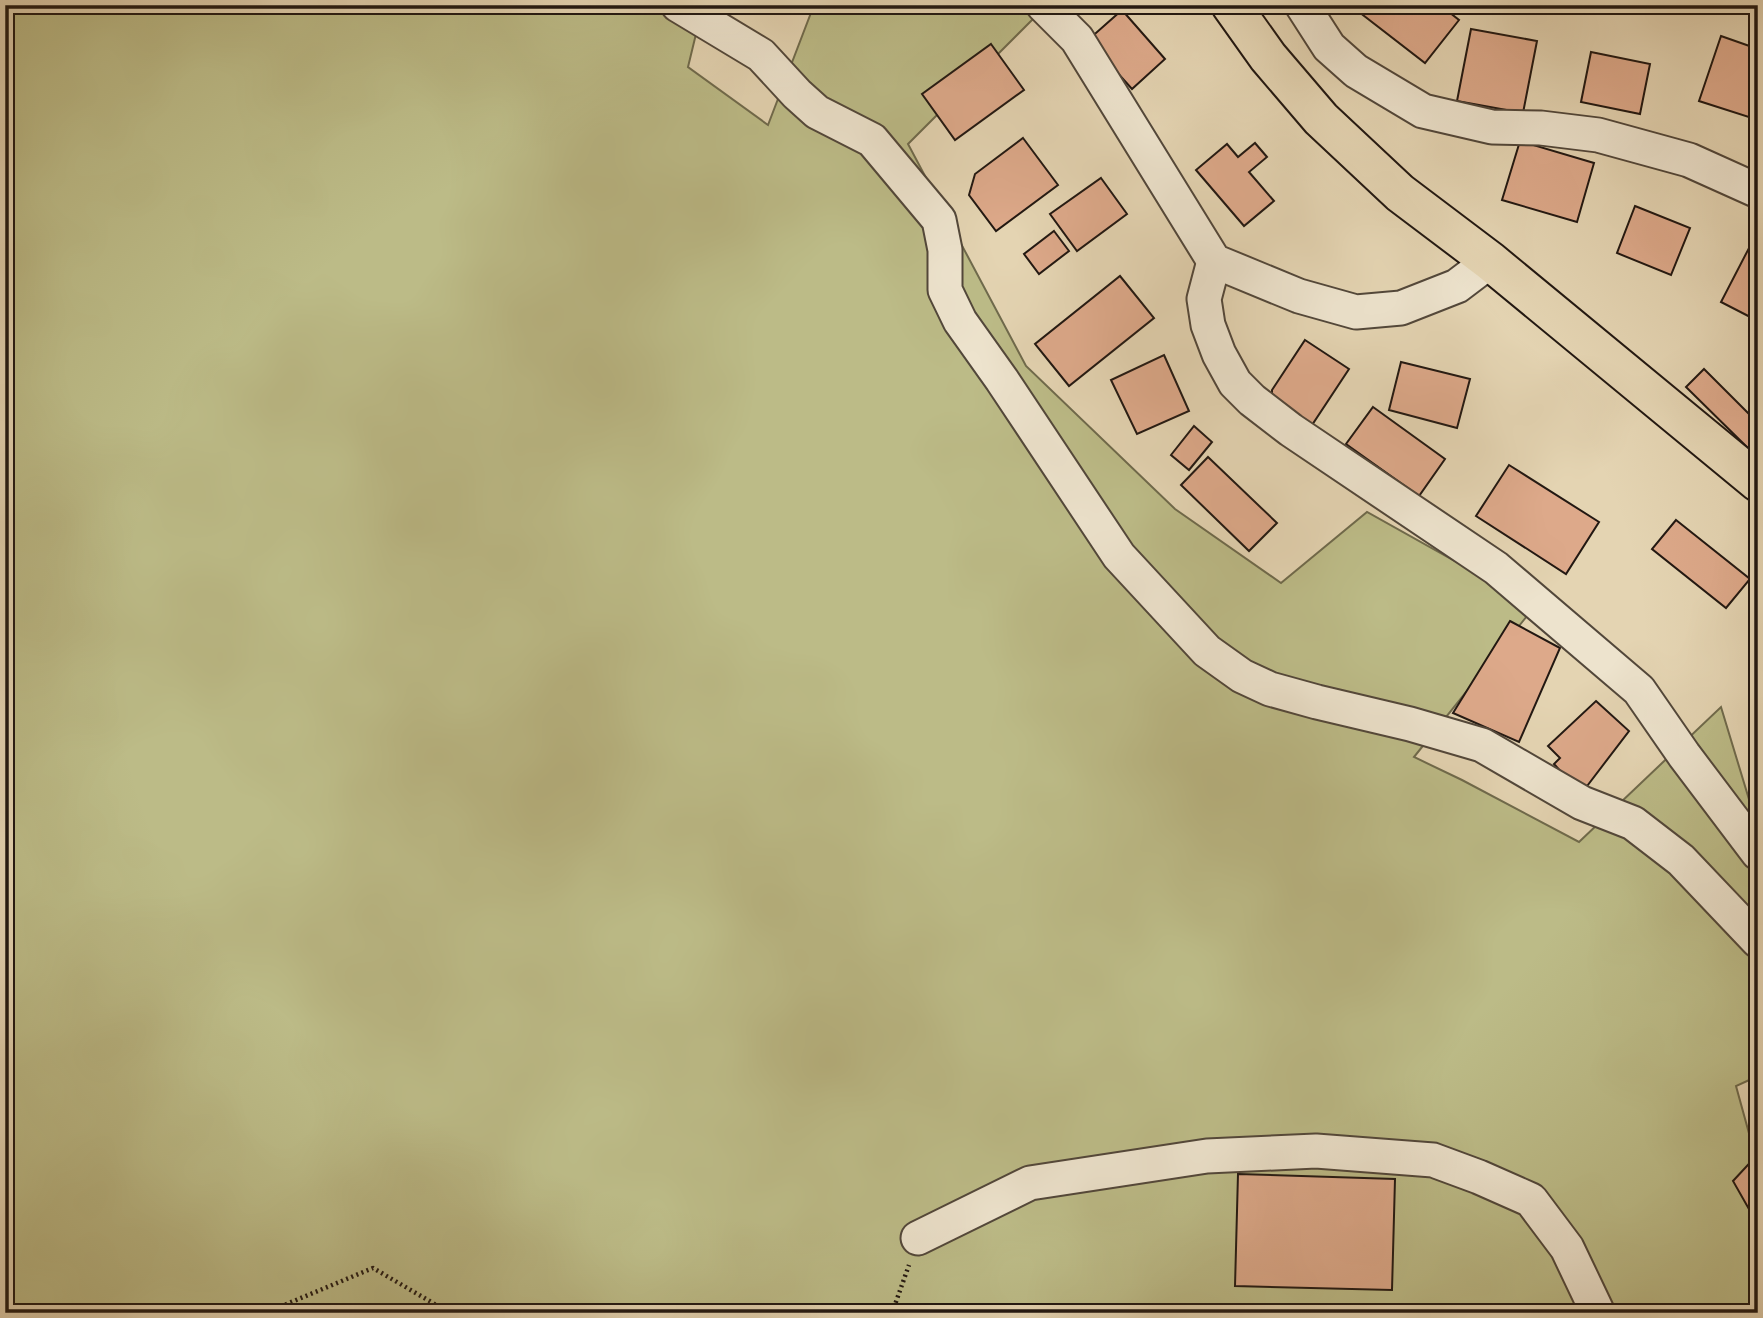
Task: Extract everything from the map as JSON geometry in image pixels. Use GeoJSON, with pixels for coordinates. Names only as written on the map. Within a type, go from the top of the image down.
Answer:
{"type":"FeatureCollection","features":[{"type":"Feature","properties":{"kind":"main road"},"geometry":{"type":"LineString","coordinates":[[1231,5],[1268,57],[1321,120],[1400,192],[1490,261],[1758,482]]}},
{"type":"Feature","properties":{"kind":"street"},"geometry":{"type":"LineString","coordinates":[[678,5],[761,55],[817,112],[872,140],[939,220],[945,250],[944,290],[960,321],[1119,556],[1207,651],[1241,676],[1270,688],[1482,745],[1582,803],[1633,823],[1681,860],[1758,941]]}},
{"type":"Feature","properties":{"kind":"street"},"geometry":{"type":"LineString","coordinates":[[1043,5],[1077,39],[1214,261],[1299,296],[1356,312],[1401,309],[1457,286],[1490,261]]}},
{"type":"Feature","properties":{"kind":"street"},"geometry":{"type":"LineString","coordinates":[[1302,5],[1329,47],[1356,71],[1423,111],[1492,127],[1541,128],[1598,135],[1689,160],[1758,191]]}},
{"type":"Feature","properties":{"kind":"street"},"geometry":{"type":"LineString","coordinates":[[1214,261],[1204,299],[1208,325],[1219,354],[1235,383],[1252,400],[1291,429],[1496,568],[1639,690],[1758,853]]}},
{"type":"Feature","properties":{"kind":"street"},"geometry":{"type":"LineString","coordinates":[[918,1238],[1030,1183],[1207,1156],[1316,1151],[1433,1160],[1531,1200],[1567,1248],[1598,1313]]}},
{"type":"Feature","properties":{"kind":"path"},"geometry":{"type":"LineString","coordinates":[[892,1313],[918,1238]]}},
{"type":"Feature","properties":{"kind":"path"},"geometry":{"type":"LineString","coordinates":[[265,1313],[373,1268],[450,1313]]}},
{"type":"Feature","properties":{"kind":"path"},"geometry":{"type":"LineString","coordinates":[[5,1296],[13,1313]]}},
{"type":"Feature","properties":{"kind":"shaded area"},"geometry":{"type":"Polygon","coordinates":[[[5,5],[703,5],[688,67],[768,125],[814,5],[1047,5],[908,144],[1026,366],[1175,509],[1281,583],[1367,512],[1535,606],[1414,757],[1579,842],[1721,707],[1758,823],[1758,1076],[1736,1086],[1758,1166],[1758,1313],[1595,1313],[1586,1298],[1566,1313],[5,1313],[5,5]]]}},
{"type":"Feature","properties":{"kind":"building"},"geometry":{"type":"Polygon","coordinates":[[[1350,5],[1440,5],[1459,20],[1425,63],[1350,5]]]}},
{"type":"Feature","properties":{"kind":"building"},"geometry":{"type":"Polygon","coordinates":[[[1122,10],[1165,59],[1132,89],[1088,40],[1122,10]]]}},
{"type":"Feature","properties":{"kind":"building"},"geometry":{"type":"Polygon","coordinates":[[[1471,29],[1537,41],[1523,113],[1457,101],[1471,29]]]}},
{"type":"Feature","properties":{"kind":"building"},"geometry":{"type":"Polygon","coordinates":[[[1721,36],[1758,49],[1758,120],[1699,101],[1721,36]]]}},
{"type":"Feature","properties":{"kind":"building"},"geometry":{"type":"Polygon","coordinates":[[[991,44],[1024,90],[955,140],[922,94],[991,44]]]}},
{"type":"Feature","properties":{"kind":"building"},"geometry":{"type":"Polygon","coordinates":[[[1591,52],[1650,64],[1640,114],[1581,102],[1591,52]]]}},
{"type":"Feature","properties":{"kind":"building"},"geometry":{"type":"Polygon","coordinates":[[[1023,138],[1058,185],[996,231],[969,195],[975,174],[1023,138]]]}},
{"type":"Feature","properties":{"kind":"building"},"geometry":{"type":"Polygon","coordinates":[[[1520,141],[1594,163],[1577,222],[1502,200],[1520,141]]]}},
{"type":"Feature","properties":{"kind":"building"},"geometry":{"type":"Polygon","coordinates":[[[1255,143],[1267,157],[1249,172],[1274,201],[1244,226],[1196,170],[1227,144],[1238,157],[1255,143]]]}},
{"type":"Feature","properties":{"kind":"building"},"geometry":{"type":"Polygon","coordinates":[[[1101,178],[1127,214],[1077,251],[1050,214],[1101,178]]]}},
{"type":"Feature","properties":{"kind":"building"},"geometry":{"type":"Polygon","coordinates":[[[1635,206],[1690,228],[1671,275],[1617,253],[1635,206]]]}},
{"type":"Feature","properties":{"kind":"building"},"geometry":{"type":"Polygon","coordinates":[[[1054,231],[1069,251],[1039,274],[1024,254],[1054,231]]]}},
{"type":"Feature","properties":{"kind":"building"},"geometry":{"type":"Polygon","coordinates":[[[1749,248],[1758,253],[1758,321],[1721,302],[1749,248]]]}},
{"type":"Feature","properties":{"kind":"building"},"geometry":{"type":"Polygon","coordinates":[[[1120,276],[1154,318],[1069,386],[1035,344],[1120,276]]]}},
{"type":"Feature","properties":{"kind":"building"},"geometry":{"type":"Polygon","coordinates":[[[1305,340],[1349,369],[1310,428],[1272,403],[1272,390],[1305,340]]]}},
{"type":"Feature","properties":{"kind":"building"},"geometry":{"type":"Polygon","coordinates":[[[1164,355],[1189,411],[1137,434],[1111,380],[1164,355]]]}},
{"type":"Feature","properties":{"kind":"building"},"geometry":{"type":"Polygon","coordinates":[[[1401,362],[1470,379],[1457,428],[1389,410],[1401,362]]]}},
{"type":"Feature","properties":{"kind":"building"},"geometry":{"type":"Polygon","coordinates":[[[1704,369],[1758,423],[1758,446],[1752,452],[1686,387],[1704,369]]]}},
{"type":"Feature","properties":{"kind":"building"},"geometry":{"type":"Polygon","coordinates":[[[1373,407],[1445,459],[1419,496],[1346,444],[1373,407]]]}},
{"type":"Feature","properties":{"kind":"building"},"geometry":{"type":"Polygon","coordinates":[[[1194,426],[1212,442],[1189,470],[1171,455],[1194,426]]]}},
{"type":"Feature","properties":{"kind":"building"},"geometry":{"type":"Polygon","coordinates":[[[1208,457],[1277,523],[1249,551],[1181,485],[1208,457]]]}},
{"type":"Feature","properties":{"kind":"building"},"geometry":{"type":"Polygon","coordinates":[[[1509,465],[1599,522],[1566,574],[1476,516],[1509,465]]]}},
{"type":"Feature","properties":{"kind":"building"},"geometry":{"type":"Polygon","coordinates":[[[1676,520],[1750,579],[1726,608],[1652,549],[1676,520]]]}},
{"type":"Feature","properties":{"kind":"building"},"geometry":{"type":"Polygon","coordinates":[[[1510,621],[1560,648],[1519,742],[1453,713],[1510,621]]]}},
{"type":"Feature","properties":{"kind":"building"},"geometry":{"type":"Polygon","coordinates":[[[1596,701],[1629,731],[1581,794],[1554,764],[1560,758],[1548,746],[1596,701]]]}},
{"type":"Feature","properties":{"kind":"building"},"geometry":{"type":"Polygon","coordinates":[[[1758,1154],[1758,1225],[1733,1181],[1758,1154]]]}},
{"type":"Feature","properties":{"kind":"building"},"geometry":{"type":"Polygon","coordinates":[[[1238,1174],[1395,1179],[1392,1290],[1235,1286],[1238,1174]]]}}]}
